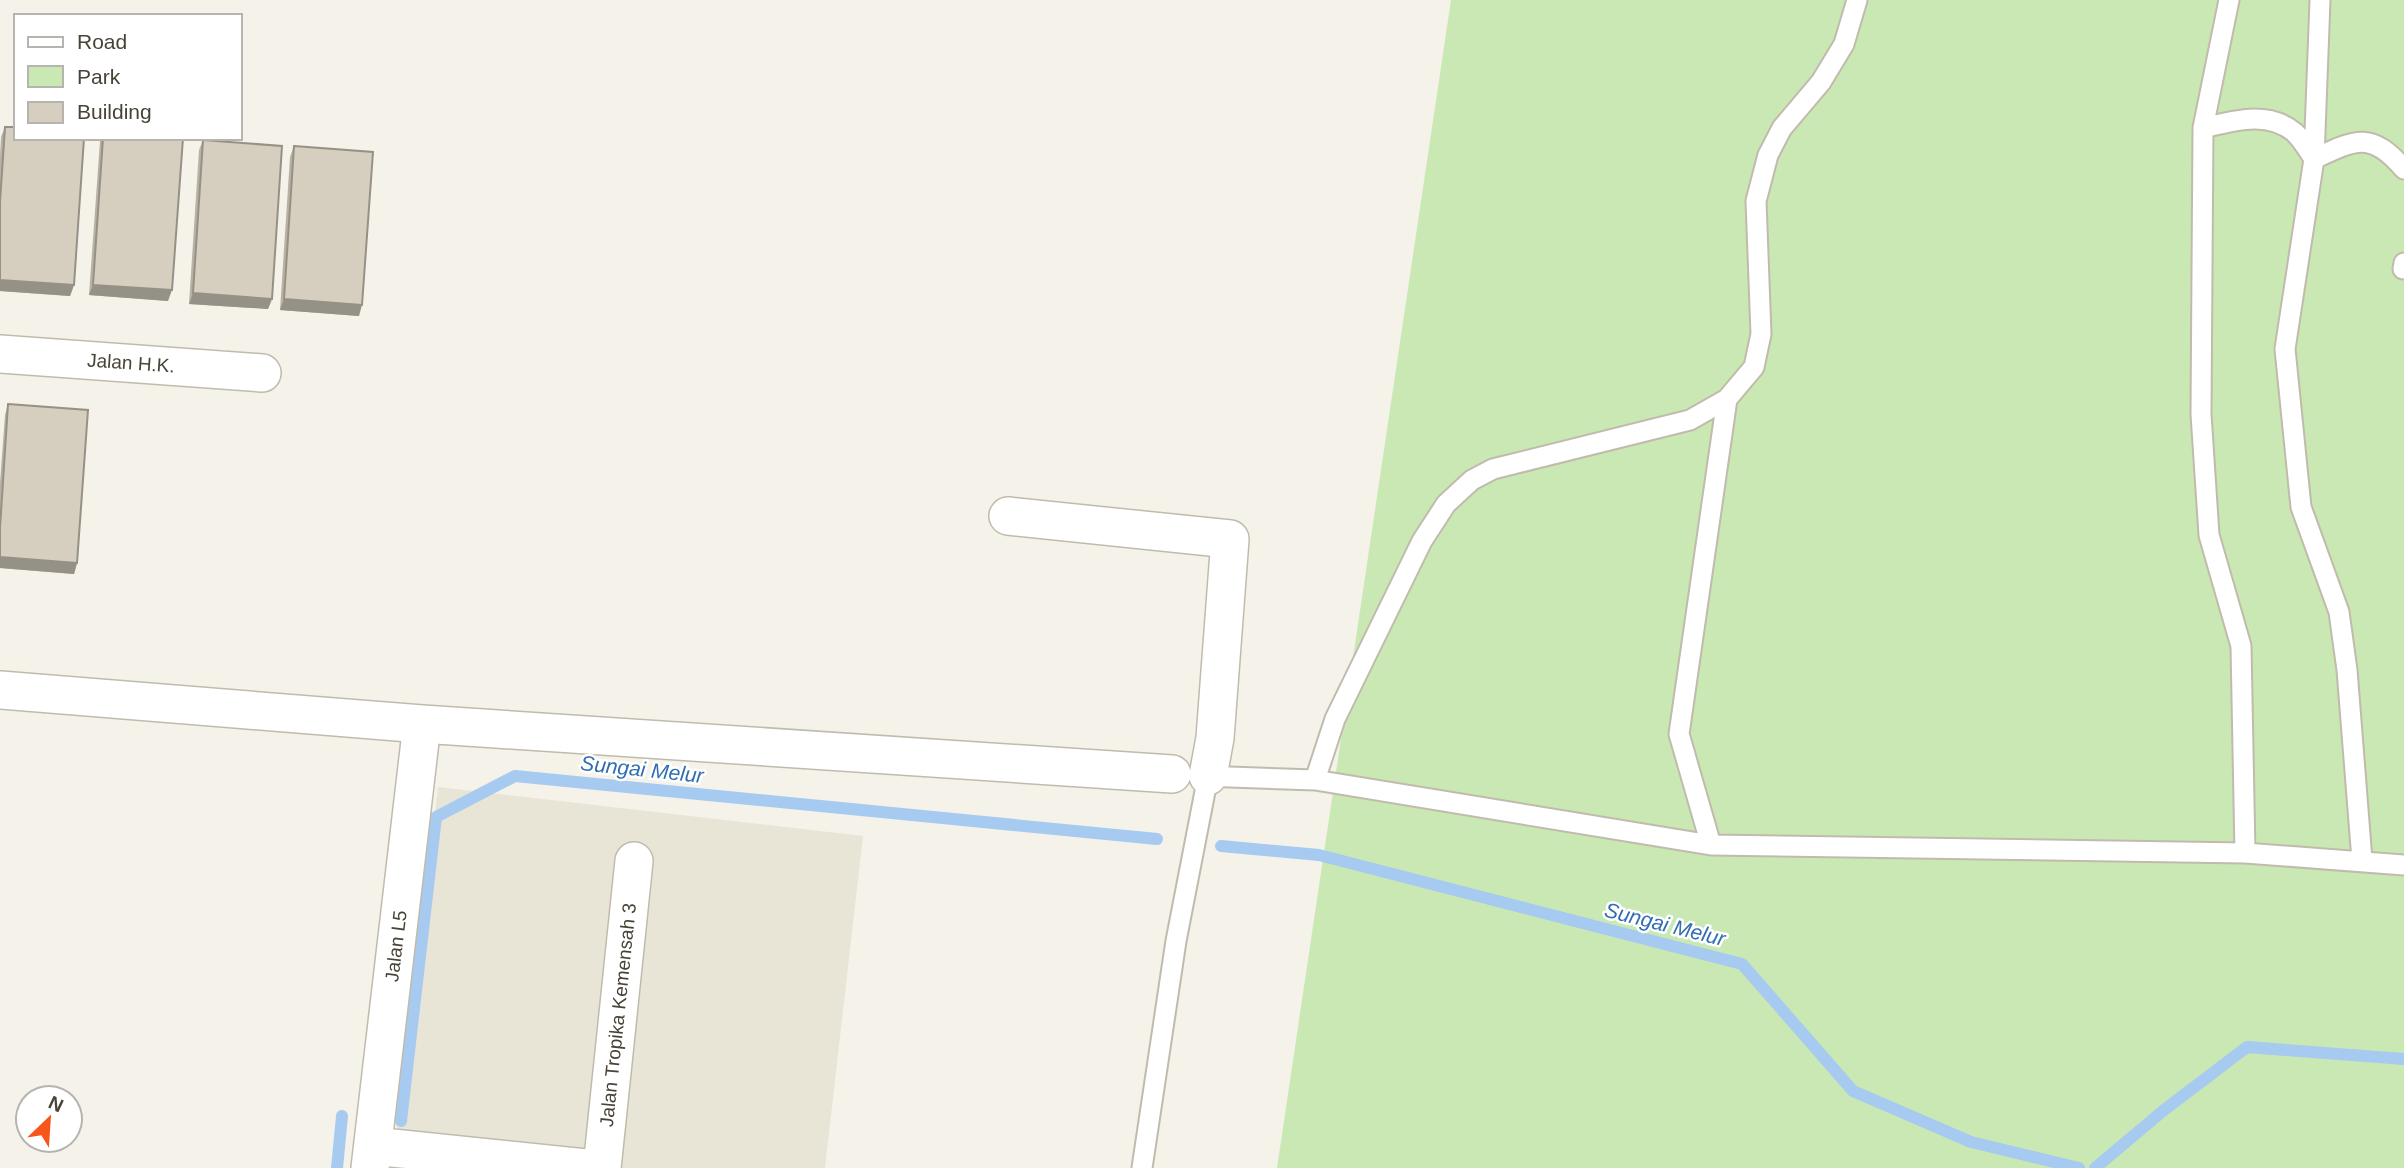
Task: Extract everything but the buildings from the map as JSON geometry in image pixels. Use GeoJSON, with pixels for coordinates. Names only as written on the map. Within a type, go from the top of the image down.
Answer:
{"type":"FeatureCollection","features":[{"type":"Feature","properties":{"kind":"street","name":"Jalan H.K."},"geometry":{"type":"LineString","coordinates":[[0,354],[262,373]]}},
{"type":"Feature","properties":{"kind":"street"},"geometry":{"type":"LineString","coordinates":[[1008,516],[1230,538],[1215,738],[1208,776]]}},
{"type":"Feature","properties":{"kind":"street"},"geometry":{"type":"LineString","coordinates":[[0,690],[422,724],[1172,774]]}},
{"type":"Feature","properties":{"kind":"street","name":"Jalan L5"},"geometry":{"type":"LineString","coordinates":[[372,1157],[422,724]]}},
{"type":"Feature","properties":{"kind":"street","name":"Jalan Tropika Kemensah 3"},"geometry":{"type":"LineString","coordinates":[[603,1168],[634,861]]}},
{"type":"Feature","properties":{"kind":"street"},"geometry":{"type":"LineString","coordinates":[[372,1157],[586,1168]]}},
{"type":"Feature","properties":{"kind":"lane"},"geometry":{"type":"LineString","coordinates":[[1315,780],[1335,719],[1356,673],[1422,541],[1446,504],[1472,480],[1493,469],[1690,420],[1727,399],[1754,367],[1761,334],[1756,201],[1768,155],[1782,128],[1821,82],[1844,44],[1857,0]]}},
{"type":"Feature","properties":{"kind":"lane"},"geometry":{"type":"LineString","coordinates":[[2229,0],[2203,128],[2201,414],[2209,535],[2241,646],[2245,853]]}},
{"type":"Feature","properties":{"kind":"lane"},"geometry":{"type":"LineString","coordinates":[[2320,0],[2314,159],[2285,349],[2301,507],[2339,612],[2347,670],[2362,860]]}},
{"type":"Feature","properties":{"kind":"lane"},"geometry":{"type":"LineString","coordinates":[[2203,128],[2240,120],[2261,119],[2281,123],[2296,134],[2314,159]]}},
{"type":"Feature","properties":{"kind":"lane"},"geometry":{"type":"LineString","coordinates":[[2314,159],[2345,144],[2371,142],[2387,149],[2404,169]]}},
{"type":"Feature","properties":{"kind":"lane"},"geometry":{"type":"LineString","coordinates":[[1711,845],[1679,734],[1727,399]]}},
{"type":"Feature","properties":{"kind":"lane"},"geometry":{"type":"LineString","coordinates":[[1172,774],[1315,780],[1711,845],[2245,853],[2404,864]]}},
{"type":"Feature","properties":{"kind":"lane"},"geometry":{"type":"LineString","coordinates":[[1142,1168],[1176,941],[1208,776]]}},
{"type":"Feature","properties":{"kind":"shaded area"},"geometry":{"type":"Polygon","coordinates":[[[438,787],[863,836],[825,1168],[392,1168],[438,787]]]}},
{"type":"Feature","properties":{"kind":"green space"},"geometry":{"type":"Polygon","coordinates":[[[1451,0],[2404,0],[2404,1168],[1277,1168],[1451,0]]]}},
{"type":"Feature","properties":{"kind":"waterway","name":"Sungai Melur"},"geometry":{"type":"LineString","coordinates":[[401,1121],[436,817],[515,776],[1157,839]]}},
{"type":"Feature","properties":{"kind":"waterway","name":"Sungai Melur"},"geometry":{"type":"LineString","coordinates":[[1221,846],[1319,855],[1742,964],[1853,1091],[1971,1142],[2079,1168]]}},
{"type":"Feature","properties":{"kind":"waterway","name":"Sungai Melur"},"geometry":{"type":"LineString","coordinates":[[2095,1168],[2164,1110],[2247,1047],[2404,1059]]}},
{"type":"Feature","properties":{"kind":"waterway","name":"Sungai Melur"},"geometry":{"type":"LineString","coordinates":[[337,1168],[342,1116]]}}]}
